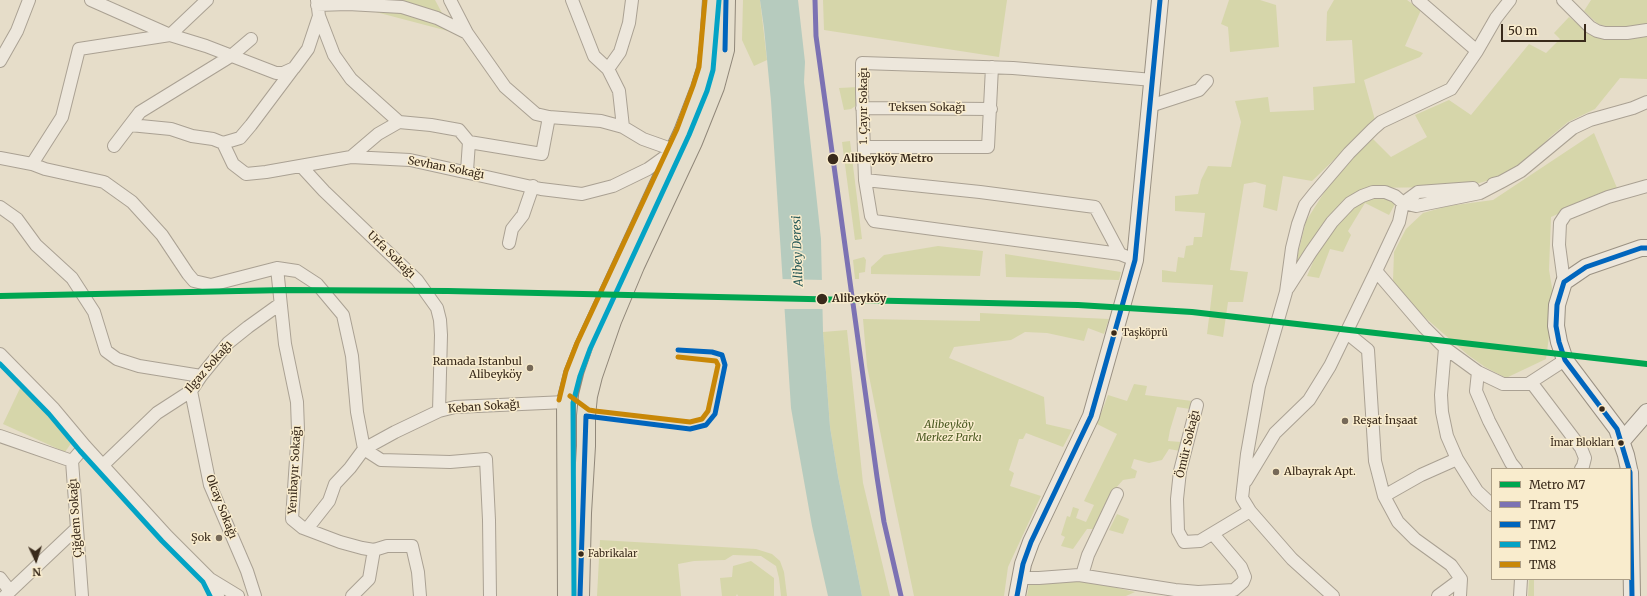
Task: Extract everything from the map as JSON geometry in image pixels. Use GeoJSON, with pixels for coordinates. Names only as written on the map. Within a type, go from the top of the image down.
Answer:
{"type":"FeatureCollection","features":[{"type":"Feature","properties":{"kind":"main road"},"geometry":{"type":"LineString","coordinates":[[567,596],[566,402],[573,374],[584,346],[691,112],[706,69],[712,0]]}},
{"type":"Feature","properties":{"kind":"main road"},"geometry":{"type":"LineString","coordinates":[[580,596],[582,513],[588,396],[593,376],[612,321],[639,257],[693,142],[715,87],[725,50],[726,0]]}},
{"type":"Feature","properties":{"kind":"main road"},"geometry":{"type":"LineString","coordinates":[[1017,596],[1023,564],[1032,542],[1091,416],[1135,260],[1160,0]]}},
{"type":"Feature","properties":{"kind":"main road"},"geometry":{"type":"LineString","coordinates":[[1629,468],[1622,442],[1617,430],[1565,360],[1556,326],[1557,305],[1564,282],[1586,267],[1641,248],[1647,248]]}},
{"type":"Feature","properties":{"kind":"main road"},"geometry":{"type":"LineString","coordinates":[[566,402],[586,416]]}},
{"type":"Feature","properties":{"kind":"main road"},"geometry":{"type":"LineString","coordinates":[[1622,442],[1647,412]]}},
{"type":"Feature","properties":{"kind":"main road"},"geometry":{"type":"LineString","coordinates":[[1631,534],[1632,596]]}},
{"type":"Feature","properties":{"kind":"street"},"geometry":{"type":"LineString","coordinates":[[0,61],[17,31],[30,0]]}},
{"type":"Feature","properties":{"kind":"street"},"geometry":{"type":"LineString","coordinates":[[91,0],[170,35],[206,46],[276,74],[283,73],[294,68]]}},
{"type":"Feature","properties":{"kind":"street"},"geometry":{"type":"LineString","coordinates":[[32,164],[62,117],[79,49],[170,35],[207,0]]}},
{"type":"Feature","properties":{"kind":"street"},"geometry":{"type":"LineString","coordinates":[[450,0],[467,33],[505,87],[536,114],[549,117],[601,121],[623,127],[643,139],[674,150]]}},
{"type":"Feature","properties":{"kind":"street"},"geometry":{"type":"LineString","coordinates":[[572,0],[594,56],[608,69],[619,92],[623,127]]}},
{"type":"Feature","properties":{"kind":"street"},"geometry":{"type":"LineString","coordinates":[[608,69],[620,52],[629,23],[632,0]]}},
{"type":"Feature","properties":{"kind":"street"},"geometry":{"type":"LineString","coordinates":[[1418,0],[1477,51]]}},
{"type":"Feature","properties":{"kind":"street"},"geometry":{"type":"LineString","coordinates":[[1333,596],[1292,559],[1250,510],[1242,498],[1259,386],[1286,292],[1292,248],[1298,224],[1305,205],[1313,195],[1349,153],[1381,122],[1451,89],[1477,51],[1496,18],[1510,0]]}},
{"type":"Feature","properties":{"kind":"street"},"geometry":{"type":"LineString","coordinates":[[1563,0],[1590,27],[1597,31],[1605,33],[1627,33],[1647,30]]}},
{"type":"Feature","properties":{"kind":"street"},"geometry":{"type":"LineString","coordinates":[[317,7],[348,4],[402,7],[437,18],[467,33]]}},
{"type":"Feature","properties":{"kind":"street"},"geometry":{"type":"LineString","coordinates":[[130,125],[171,129],[192,136],[213,139],[223,143],[240,138],[308,49],[317,7]]}},
{"type":"Feature","properties":{"kind":"street"},"geometry":{"type":"LineString","coordinates":[[317,7],[334,55],[351,79],[398,122]]}},
{"type":"Feature","properties":{"kind":"street"},"geometry":{"type":"LineString","coordinates":[[114,146],[140,112],[231,56],[251,39]]}},
{"type":"Feature","properties":{"kind":"street","name":"1. Çayır Sokağı"},"geometry":{"type":"LineString","coordinates":[[1135,260],[1120,254],[874,221],[871,216],[865,180],[862,63],[992,67],[1153,80]]}},
{"type":"Feature","properties":{"kind":"street"},"geometry":{"type":"LineString","coordinates":[[864,147],[988,147],[992,67]]}},
{"type":"Feature","properties":{"kind":"street"},"geometry":{"type":"LineString","coordinates":[[1150,106],[1200,90],[1207,81]]}},
{"type":"Feature","properties":{"kind":"street"},"geometry":{"type":"LineString","coordinates":[[1286,292],[1332,222],[1350,203],[1362,196],[1374,192],[1385,192],[1395,196],[1403,203],[1416,206],[1480,193],[1521,171],[1573,128],[1590,120],[1633,108],[1647,102]]}},
{"type":"Feature","properties":{"kind":"street","name":"Teksen Sokağı"},"geometry":{"type":"LineString","coordinates":[[862,108],[991,109]]}},
{"type":"Feature","properties":{"kind":"street"},"geometry":{"type":"LineString","coordinates":[[350,157],[378,134],[398,122],[431,125],[459,130],[469,142],[542,154],[549,117]]}},
{"type":"Feature","properties":{"kind":"street"},"geometry":{"type":"LineString","coordinates":[[467,172],[469,142]]}},
{"type":"Feature","properties":{"kind":"street","name":"Sevhan Sokağı"},"geometry":{"type":"LineString","coordinates":[[223,143],[233,164],[246,174],[266,172],[350,157],[410,160],[541,189],[582,194],[613,186],[648,169],[674,150]]}},
{"type":"Feature","properties":{"kind":"street"},"geometry":{"type":"LineString","coordinates":[[0,158],[32,164],[45,169],[104,182],[132,202],[162,235],[194,281],[211,285],[277,268],[297,271],[317,284],[343,314],[352,356],[357,412],[364,450],[335,484],[328,501],[306,529]]}},
{"type":"Feature","properties":{"kind":"street","name":"Urfa Sokağı"},"geometry":{"type":"LineString","coordinates":[[301,166],[324,191],[417,280],[437,308],[440,320],[441,335],[439,411]]}},
{"type":"Feature","properties":{"kind":"street"},"geometry":{"type":"LineString","coordinates":[[865,180],[980,192],[1095,207],[1120,254]]}},
{"type":"Feature","properties":{"kind":"street"},"geometry":{"type":"LineString","coordinates":[[509,243],[512,229],[523,215],[533,186]]}},
{"type":"Feature","properties":{"kind":"street"},"geometry":{"type":"LineString","coordinates":[[1564,282],[1559,245],[1560,223],[1566,214],[1608,197],[1647,186]]}},
{"type":"Feature","properties":{"kind":"street"},"geometry":{"type":"LineString","coordinates":[[1245,484],[1275,433],[1309,400],[1330,366],[1399,222],[1403,203]]}},
{"type":"Feature","properties":{"kind":"street"},"geometry":{"type":"LineString","coordinates":[[0,207],[17,219],[36,245],[72,278],[94,312],[106,351],[117,359],[139,366],[201,376]]}},
{"type":"Feature","properties":{"kind":"street","name":"Yenibayır Sokağı"},"geometry":{"type":"LineString","coordinates":[[277,268],[285,344],[297,402],[298,430],[292,519],[306,529],[340,542],[374,550],[387,546],[412,546],[418,572],[420,596]]}},
{"type":"Feature","properties":{"kind":"street"},"geometry":{"type":"LineString","coordinates":[[1376,271],[1410,311],[1445,348],[1478,372],[1503,384],[1528,384],[1565,360]]}},
{"type":"Feature","properties":{"kind":"street","name":"Ilgaz Sokağı"},"geometry":{"type":"LineString","coordinates":[[103,465],[157,413],[191,391],[201,376],[228,344],[248,327],[280,304]]}},
{"type":"Feature","properties":{"kind":"street"},"geometry":{"type":"LineString","coordinates":[[1347,333],[1368,350],[1375,461],[1384,496],[1398,522],[1415,539],[1451,566],[1461,580],[1460,596]]}},
{"type":"Feature","properties":{"kind":"street"},"geometry":{"type":"LineString","coordinates":[[1445,348],[1441,395],[1442,412],[1447,436],[1457,459],[1477,491],[1491,504]]}},
{"type":"Feature","properties":{"kind":"street"},"geometry":{"type":"LineString","coordinates":[[0,354],[54,409],[85,446],[167,536],[209,578],[238,596]]}},
{"type":"Feature","properties":{"kind":"street"},"geometry":{"type":"LineString","coordinates":[[1478,372],[1476,391],[1489,421],[1515,468]]}},
{"type":"Feature","properties":{"kind":"street"},"geometry":{"type":"LineString","coordinates":[[1531,382],[1581,448],[1584,458],[1584,466],[1582,468]]}},
{"type":"Feature","properties":{"kind":"street","name":"Olcay Sokağı"},"geometry":{"type":"LineString","coordinates":[[191,391],[210,484],[247,571],[255,596]]}},
{"type":"Feature","properties":{"kind":"street","name":"Keban Sokağı"},"geometry":{"type":"LineString","coordinates":[[364,450],[395,432],[439,411],[455,407],[566,402]]}},
{"type":"Feature","properties":{"kind":"street","name":"Ömür Sokağı"},"geometry":{"type":"LineString","coordinates":[[1197,405],[1180,471],[1177,499],[1178,531],[1184,542],[1200,541],[1213,534]]}},
{"type":"Feature","properties":{"kind":"street"},"geometry":{"type":"LineString","coordinates":[[0,436],[72,461],[85,446]]}},
{"type":"Feature","properties":{"kind":"street"},"geometry":{"type":"LineString","coordinates":[[364,450],[381,460],[450,462],[486,459],[489,520],[490,596]]}},
{"type":"Feature","properties":{"kind":"street"},"geometry":{"type":"LineString","coordinates":[[1384,496],[1421,475],[1457,459]]}},
{"type":"Feature","properties":{"kind":"street","name":"Çiğdem Sokağı"},"geometry":{"type":"LineString","coordinates":[[72,461],[82,596]]}},
{"type":"Feature","properties":{"kind":"street"},"geometry":{"type":"LineString","coordinates":[[1082,575],[1088,555],[1117,494]]}},
{"type":"Feature","properties":{"kind":"street"},"geometry":{"type":"LineString","coordinates":[[1020,578],[1082,575],[1175,590],[1198,592],[1234,590],[1243,582],[1245,577],[1241,567],[1213,534],[1250,510]]}},
{"type":"Feature","properties":{"kind":"street"},"geometry":{"type":"LineString","coordinates":[[0,578],[7,594],[77,528]]}},
{"type":"Feature","properties":{"kind":"street"},"geometry":{"type":"LineString","coordinates":[[352,596],[369,579],[374,550]]}},
{"type":"Feature","properties":{"kind":"street"},"geometry":{"type":"LineString","coordinates":[[209,578],[218,596]]}},
{"type":"Feature","properties":{"kind":"street"},"geometry":{"type":"LineString","coordinates":[[1438,596],[1461,580]]}},
{"type":"Feature","properties":{"kind":"street"},"geometry":{"type":"LineString","coordinates":[[1520,596],[1521,580]]}},
{"type":"Feature","properties":{"kind":"green space"},"geometry":{"type":"Polygon","coordinates":[[[353,0],[435,0],[450,28],[448,31],[353,6],[353,0]]]}},
{"type":"Feature","properties":{"kind":"green space"},"geometry":{"type":"Polygon","coordinates":[[[743,0],[760,0],[767,60],[754,66],[742,40],[743,0]]]}},
{"type":"Feature","properties":{"kind":"green space"},"geometry":{"type":"Polygon","coordinates":[[[823,0],[1007,0],[999,57],[824,30],[823,0]]]}},
{"type":"Feature","properties":{"kind":"green space"},"geometry":{"type":"Polygon","coordinates":[[[1229,0],[1260,0],[1276,5],[1279,47],[1230,52],[1228,27],[1221,24],[1229,0]]]}},
{"type":"Feature","properties":{"kind":"green space"},"geometry":{"type":"Polygon","coordinates":[[[1334,0],[1407,0],[1421,10],[1405,46],[1423,53],[1420,57],[1364,80],[1375,120],[1312,181],[1283,176],[1277,211],[1263,207],[1266,185],[1255,182],[1244,184],[1230,270],[1248,272],[1243,302],[1228,302],[1223,337],[1207,334],[1213,285],[1162,282],[1162,270],[1176,272],[1178,257],[1184,258],[1186,246],[1193,245],[1194,237],[1202,237],[1205,213],[1175,211],[1175,196],[1198,194],[1201,180],[1208,166],[1231,167],[1241,122],[1235,101],[1268,97],[1270,112],[1314,110],[1313,87],[1355,83],[1352,40],[1326,41],[1327,12],[1334,0]]]}},
{"type":"Feature","properties":{"kind":"green space"},"geometry":{"type":"Polygon","coordinates":[[[1591,0],[1647,0],[1647,24],[1613,28],[1598,24],[1584,11],[1591,0]]]}},
{"type":"Feature","properties":{"kind":"green space"},"geometry":{"type":"Polygon","coordinates":[[[1569,17],[1587,31],[1601,38],[1647,34],[1647,79],[1620,78],[1595,109],[1568,122],[1550,137],[1531,157],[1511,171],[1490,180],[1476,184],[1444,187],[1366,188],[1356,192],[1337,208],[1325,221],[1295,266],[1306,221],[1325,191],[1349,161],[1373,139],[1391,157],[1427,137],[1415,115],[1449,100],[1471,115],[1529,44],[1546,53],[1560,39],[1554,33],[1569,17]]]}},
{"type":"Feature","properties":{"kind":"green space"},"geometry":{"type":"Polygon","coordinates":[[[859,87],[857,105],[851,109],[844,110],[839,88],[859,87]]]}},
{"type":"Feature","properties":{"kind":"green space"},"geometry":{"type":"Polygon","coordinates":[[[1594,133],[1617,188],[1551,217],[1549,270],[1554,299],[1546,359],[1506,378],[1485,367],[1468,355],[1406,301],[1393,281],[1394,252],[1406,229],[1423,213],[1448,206],[1493,200],[1594,133]]]}},
{"type":"Feature","properties":{"kind":"green space"},"geometry":{"type":"Polygon","coordinates":[[[850,141],[862,239],[855,240],[842,142],[850,141]]]}},
{"type":"Feature","properties":{"kind":"green space"},"geometry":{"type":"Polygon","coordinates":[[[1374,198],[1386,198],[1393,201],[1395,204],[1389,215],[1365,203],[1348,231],[1351,235],[1343,252],[1330,249],[1319,278],[1307,276],[1320,246],[1352,208],[1361,202],[1374,198]]]}},
{"type":"Feature","properties":{"kind":"green space"},"geometry":{"type":"Polygon","coordinates":[[[938,246],[983,251],[980,276],[871,274],[871,267],[884,255],[938,246]]]}},
{"type":"Feature","properties":{"kind":"green space"},"geometry":{"type":"Polygon","coordinates":[[[1005,254],[1121,272],[1119,280],[1006,277],[1005,254]]]}},
{"type":"Feature","properties":{"kind":"green space"},"geometry":{"type":"Polygon","coordinates":[[[864,257],[866,260],[865,272],[859,273],[859,279],[855,279],[853,260],[864,257]]]}},
{"type":"Feature","properties":{"kind":"green space","name":"Alibeyköy Merkez Parkı"},"geometry":{"type":"Polygon","coordinates":[[[980,313],[1109,319],[1104,334],[1088,328],[1084,341],[1047,333],[1025,332],[1011,340],[954,347],[949,358],[1044,397],[1046,424],[1072,430],[1063,447],[1026,433],[1023,439],[1019,439],[1009,470],[1014,473],[1010,486],[1041,496],[1008,567],[1004,596],[914,596],[867,366],[863,319],[980,321],[980,313]]]}},
{"type":"Feature","properties":{"kind":"green space"},"geometry":{"type":"Polygon","coordinates":[[[847,330],[863,483],[890,596],[862,596],[838,476],[830,427],[823,332],[847,330]]]}},
{"type":"Feature","properties":{"kind":"green space"},"geometry":{"type":"Polygon","coordinates":[[[22,384],[72,442],[65,452],[3,424],[22,384]]]}},
{"type":"Feature","properties":{"kind":"green space"},"geometry":{"type":"Polygon","coordinates":[[[1134,384],[1147,386],[1145,395],[1192,401],[1190,409],[1177,407],[1170,430],[1168,441],[1181,442],[1180,451],[1169,449],[1162,460],[1149,463],[1134,459],[1131,468],[1137,471],[1135,478],[1123,480],[1114,490],[1093,529],[1087,529],[1073,549],[1061,546],[1065,537],[1061,535],[1067,516],[1070,517],[1073,507],[1079,509],[1076,518],[1086,522],[1094,505],[1084,501],[1117,434],[1097,424],[1108,395],[1127,401],[1134,384]]]}},
{"type":"Feature","properties":{"kind":"green space"},"geometry":{"type":"Polygon","coordinates":[[[1117,514],[1129,519],[1123,534],[1109,530],[1117,514]]]}},
{"type":"Feature","properties":{"kind":"green space"},"geometry":{"type":"Polygon","coordinates":[[[600,540],[756,549],[772,554],[780,561],[784,572],[787,596],[781,596],[776,566],[761,556],[733,555],[725,560],[694,561],[678,564],[681,596],[597,596],[600,540]]]}},
{"type":"Feature","properties":{"kind":"green space"},"geometry":{"type":"Polygon","coordinates":[[[751,561],[774,578],[774,596],[738,596],[737,594],[736,596],[722,596],[720,578],[732,577],[733,566],[751,561]]]}},
{"type":"Feature","properties":{"kind":"green space"},"geometry":{"type":"Polygon","coordinates":[[[1057,578],[1093,581],[1135,592],[1126,596],[1027,596],[1029,585],[1057,578]]]}},
{"type":"Feature","properties":{"kind":"green space"},"geometry":{"type":"Polygon","coordinates":[[[1529,580],[1534,580],[1534,596],[1528,596],[1529,580]]]}},
{"type":"Feature","properties":{"kind":"water","name":"Alibey Deresi"},"geometry":{"type":"Polygon","coordinates":[[[760,0],[798,0],[805,62],[804,82],[821,239],[823,332],[830,427],[838,476],[862,596],[828,596],[812,526],[791,408],[771,101],[760,0]]]}},
{"type":"Feature","properties":{"kind":"pier"},"geometry":{"type":"Polygon","coordinates":[[[781,279],[824,280],[824,309],[782,309],[781,279]]]}},
{"type":"Feature","properties":{"kind":"metro line","name":"M7"},"geometry":{"type":"LineString","coordinates":[[0,296],[286,290],[448,291],[1078,305],[1192,312],[1647,364]]}},
{"type":"Feature","properties":{"kind":"tram line","name":"T5"},"geometry":{"type":"LineString","coordinates":[[815,0],[816,36],[877,477],[884,522],[901,596]]}},
{"type":"Feature","properties":{"kind":"transit line","name":"TM8"},"geometry":{"type":"LineString","coordinates":[[559,400],[566,371],[577,343],[677,129],[693,86],[699,67],[705,0]]}},
{"type":"Feature","properties":{"kind":"transit line","name":"TM2"},"geometry":{"type":"LineString","coordinates":[[574,596],[573,403],[580,376],[590,349],[689,135],[707,91],[713,70],[719,0]]}},
{"type":"Feature","properties":{"kind":"transit line","name":"TM7"},"geometry":{"type":"LineString","coordinates":[[725,50],[726,0]]}},
{"type":"Feature","properties":{"kind":"transit line","name":"TM7"},"geometry":{"type":"LineString","coordinates":[[1017,596],[1023,564],[1031,542],[1091,416],[1135,260],[1160,0]]}},
{"type":"Feature","properties":{"kind":"transit line","name":"TM7"},"geometry":{"type":"LineString","coordinates":[[1629,468],[1617,429],[1565,360],[1556,326],[1557,305],[1564,282],[1586,267],[1641,248],[1647,248]]}},
{"type":"Feature","properties":{"kind":"transit line","name":"TM7"},"geometry":{"type":"LineString","coordinates":[[580,596],[586,416],[690,429],[706,425],[715,414],[725,365],[722,355],[712,352],[678,350]]}},
{"type":"Feature","properties":{"kind":"transit line","name":"TM8"},"geometry":{"type":"LineString","coordinates":[[570,396],[589,410],[690,422],[702,419],[708,411],[718,365],[716,361],[678,357]]}},
{"type":"Feature","properties":{"kind":"transit line","name":"TM2"},"geometry":{"type":"LineString","coordinates":[[0,364],[49,414],[80,451],[162,541],[203,582],[210,596]]}},
{"type":"Feature","properties":{"kind":"transit line","name":"TM7"},"geometry":{"type":"LineString","coordinates":[[1631,534],[1632,596]]}},
{"type":"Feature","properties":{"kind":"place","name":"Alibeyköy Metro"},"geometry":{"type":"Point","coordinates":[833,159]}},
{"type":"Feature","properties":{"kind":"place","name":"Alibeyköy"},"geometry":{"type":"Point","coordinates":[822,299]}},
{"type":"Feature","properties":{"kind":"place","name":"Taşköprü"},"geometry":{"type":"Point","coordinates":[1114,333]}},
{"type":"Feature","properties":{"kind":"place","name":"Ramada Istanbul Alibeyköy"},"geometry":{"type":"Point","coordinates":[530,368]}},
{"type":"Feature","properties":{"kind":"place","name":"Reşat İnşaat"},"geometry":{"type":"Point","coordinates":[1345,421]}},
{"type":"Feature","properties":{"kind":"place","name":"İmar Blokları"},"geometry":{"type":"Point","coordinates":[1621,443]}},
{"type":"Feature","properties":{"kind":"place","name":"Albayrak Apt."},"geometry":{"type":"Point","coordinates":[1276,472]}},
{"type":"Feature","properties":{"kind":"place","name":"Şok"},"geometry":{"type":"Point","coordinates":[219,538]}},
{"type":"Feature","properties":{"kind":"place","name":"Fabrikalar"},"geometry":{"type":"Point","coordinates":[581,554]}}]}
